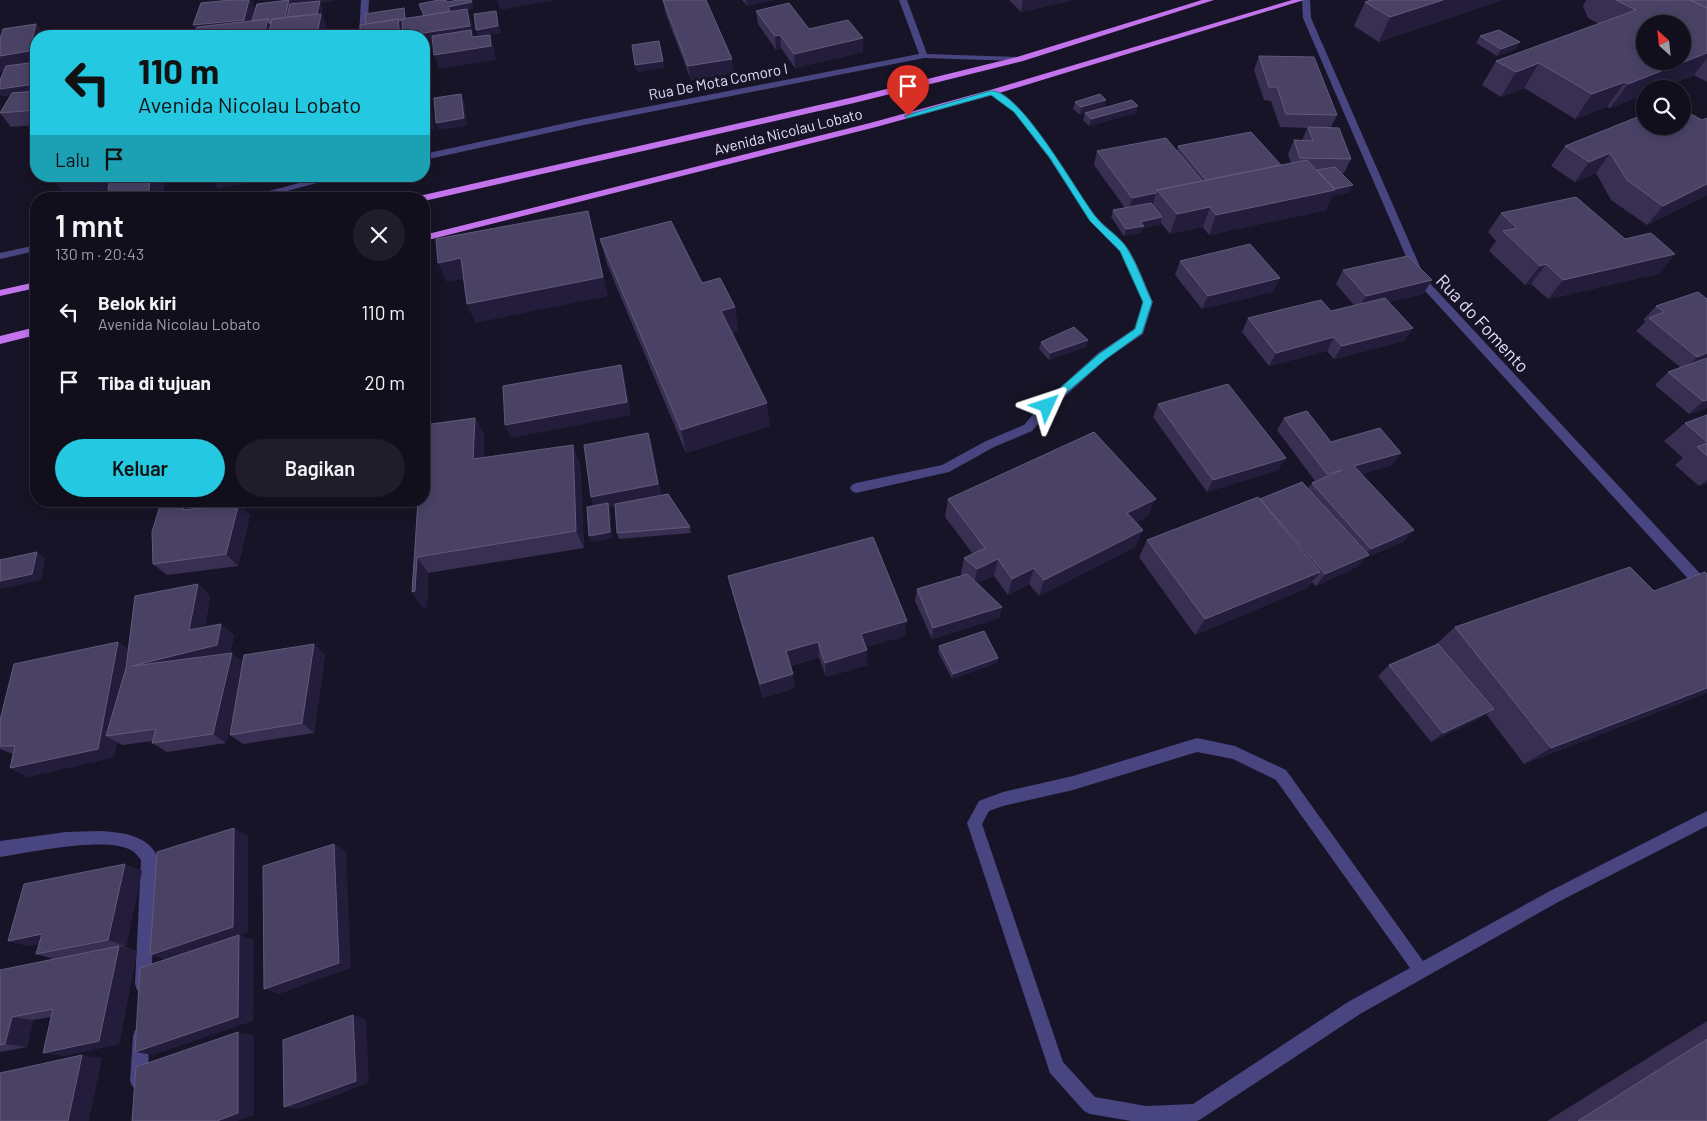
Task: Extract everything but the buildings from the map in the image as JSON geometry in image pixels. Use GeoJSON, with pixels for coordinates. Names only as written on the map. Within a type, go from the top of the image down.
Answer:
{"type":"FeatureCollection","features":[{"type":"Feature","properties":{"kind":"main road","name":"Avenida Nicolau Lobato"},"geometry":{"type":"LineString","coordinates":[[430,196],[854,100],[1020,59],[1210,0]]}},
{"type":"Feature","properties":{"kind":"main road","name":"Avenida Nicolau Lobato"},"geometry":{"type":"LineString","coordinates":[[430,236],[873,125],[993,92],[1300,0]]}},
{"type":"Feature","properties":{"kind":"main road"},"geometry":{"type":"LineString","coordinates":[[0,293],[30,286]]}},
{"type":"Feature","properties":{"kind":"main road"},"geometry":{"type":"LineString","coordinates":[[0,340],[30,332]]}},
{"type":"Feature","properties":{"kind":"street"},"geometry":{"type":"LineString","coordinates":[[363,30],[365,0]]}},
{"type":"Feature","properties":{"kind":"street"},"geometry":{"type":"LineString","coordinates":[[904,0],[924,56]]}},
{"type":"Feature","properties":{"kind":"street","name":"Rua do Fomento"},"geometry":{"type":"LineString","coordinates":[[1306,0],[1307,18],[1421,280],[1707,590]]}},
{"type":"Feature","properties":{"kind":"street","name":"Rua De Mota Comoro I"},"geometry":{"type":"LineString","coordinates":[[430,156],[594,120],[924,56],[1020,59]]}},
{"type":"Feature","properties":{"kind":"street"},"geometry":{"type":"LineString","coordinates":[[856,488],[945,469],[990,444],[1028,428],[1047,406],[1102,356],[1139,330],[1148,302],[1124,250],[1093,219],[1053,157],[1017,110],[993,92]]}},
{"type":"Feature","properties":{"kind":"street"},"geometry":{"type":"LineString","coordinates":[[273,192],[314,182]]}},
{"type":"Feature","properties":{"kind":"street"},"geometry":{"type":"LineString","coordinates":[[0,256],[30,249]]}},
{"type":"Feature","properties":{"kind":"street"},"geometry":{"type":"LineString","coordinates":[[1693,575],[1707,571]]}},
{"type":"Feature","properties":{"kind":"street"},"geometry":{"type":"LineString","coordinates":[[1421,971],[1281,775],[1235,753],[1197,745],[1073,784],[1003,799],[984,806],[974,823],[1056,1067],[1090,1104],[1146,1115],[1196,1113],[1354,1008],[1421,971],[1555,896],[1707,818]]}},
{"type":"Feature","properties":{"kind":"street"},"geometry":{"type":"LineString","coordinates":[[0,848],[65,841],[108,839],[132,843],[149,856],[142,1003]]}},
{"type":"Feature","properties":{"kind":"street"},"geometry":{"type":"LineString","coordinates":[[138,1101],[142,1023]]}},
{"type":"Feature","properties":{"kind":"route"},"geometry":{"type":"LineString","coordinates":[[908,116],[993,92],[1017,110],[1053,157],[1066,180],[1081,199],[1093,219],[1124,250],[1148,302],[1139,330],[1102,356],[1047,406]]}}]}
